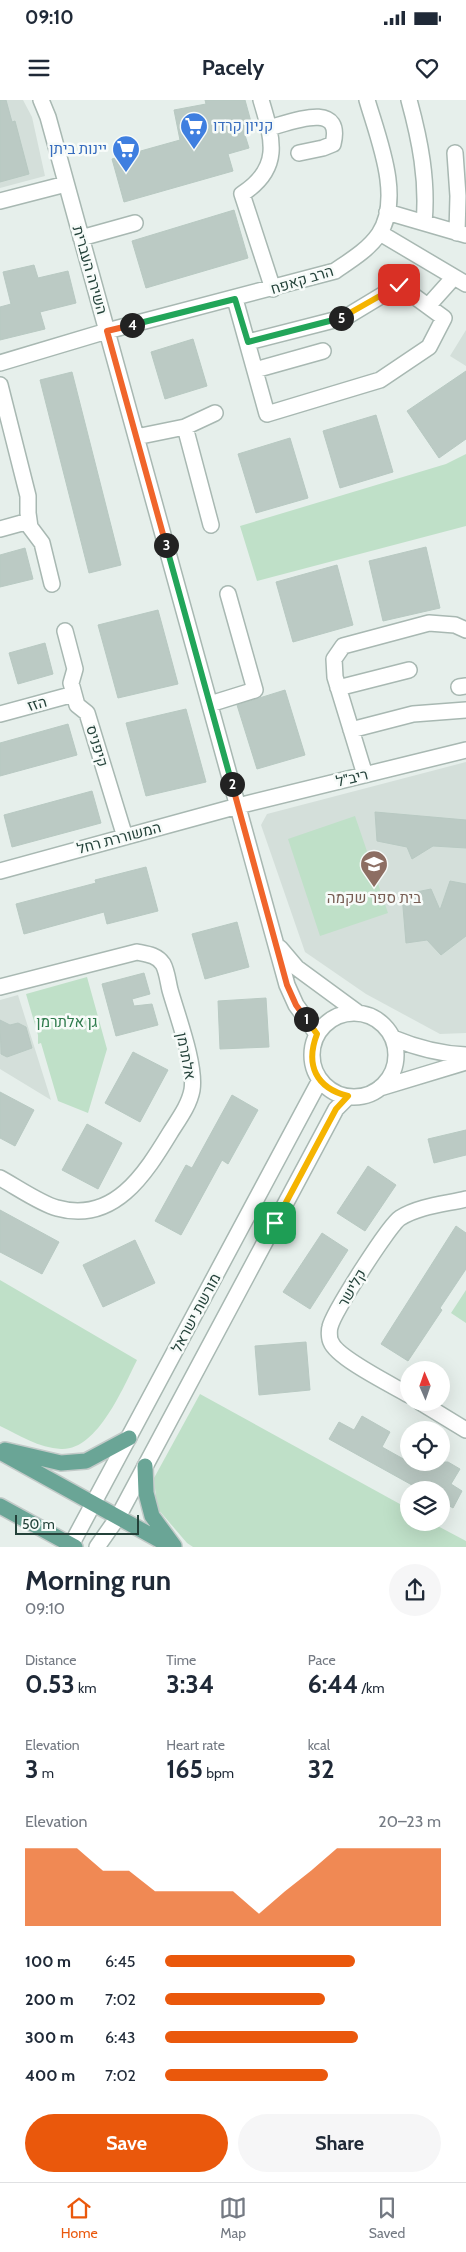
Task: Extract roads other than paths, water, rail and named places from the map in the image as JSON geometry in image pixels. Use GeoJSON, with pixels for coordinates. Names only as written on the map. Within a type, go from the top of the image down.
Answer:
{"type":"FeatureCollection","features":[{"type":"Feature","properties":{"kind":"main road"},"geometry":{"type":"LineString","coordinates":[[0,1451],[60,1462],[86,1461],[129,1438]]}},
{"type":"Feature","properties":{"kind":"main road"},"geometry":{"type":"LineString","coordinates":[[0,1451],[173,1547]]}},
{"type":"Feature","properties":{"kind":"main road"},"geometry":{"type":"LineString","coordinates":[[145,1466],[146,1493],[152,1516],[173,1547]]}},
{"type":"Feature","properties":{"kind":"main road"},"geometry":{"type":"LineString","coordinates":[[0,1506],[72,1546]]}},
{"type":"Feature","properties":{"kind":"street","name":"השירה העברית"},"geometry":{"type":"LineString","coordinates":[[41,100],[48,117],[287,985],[296,1005],[317,1034]]}},
{"type":"Feature","properties":{"kind":"street","name":"השירה העברית"},"geometry":{"type":"LineString","coordinates":[[46,100],[48,117]]}},
{"type":"Feature","properties":{"kind":"street"},"geometry":{"type":"LineString","coordinates":[[261,100],[272,141],[269,166],[264,175],[242,194],[273,289]]}},
{"type":"Feature","properties":{"kind":"street","name":"הרב קאפח"},"geometry":{"type":"LineString","coordinates":[[107,331],[336,271],[362,253],[380,233],[390,201],[388,174],[367,100]]}},
{"type":"Feature","properties":{"kind":"street"},"geometry":{"type":"LineString","coordinates":[[409,100],[418,133],[426,196],[424,223]]}},
{"type":"Feature","properties":{"kind":"street"},"geometry":{"type":"LineString","coordinates":[[269,128],[307,117],[322,116],[328,119],[333,124],[335,134],[333,144],[299,153]]}},
{"type":"Feature","properties":{"kind":"street"},"geometry":{"type":"LineString","coordinates":[[387,212],[462,234],[455,154]]}},
{"type":"Feature","properties":{"kind":"street"},"geometry":{"type":"LineString","coordinates":[[0,201],[66,184]]}},
{"type":"Feature","properties":{"kind":"street"},"geometry":{"type":"LineString","coordinates":[[81,238],[135,223]]}},
{"type":"Feature","properties":{"kind":"street"},"geometry":{"type":"LineString","coordinates":[[380,233],[460,280],[428,306]]}},
{"type":"Feature","properties":{"kind":"street"},"geometry":{"type":"LineString","coordinates":[[235,299],[267,414],[380,380],[429,346],[444,318],[399,285],[346,317],[248,342]]}},
{"type":"Feature","properties":{"kind":"street"},"geometry":{"type":"LineString","coordinates":[[0,364],[107,331]]}},
{"type":"Feature","properties":{"kind":"street"},"geometry":{"type":"LineString","coordinates":[[255,370],[322,351]]}},
{"type":"Feature","properties":{"kind":"street"},"geometry":{"type":"LineString","coordinates":[[0,385],[28,496],[30,527],[42,543],[52,584]]}},
{"type":"Feature","properties":{"kind":"street"},"geometry":{"type":"LineString","coordinates":[[136,437],[185,427],[215,413]]}},
{"type":"Feature","properties":{"kind":"street"},"geometry":{"type":"LineString","coordinates":[[185,427],[211,525]]}},
{"type":"Feature","properties":{"kind":"street"},"geometry":{"type":"LineString","coordinates":[[0,529],[29,521]]}},
{"type":"Feature","properties":{"kind":"street"},"geometry":{"type":"LineString","coordinates":[[210,704],[256,690],[228,594]]}},
{"type":"Feature","properties":{"kind":"street"},"geometry":{"type":"LineString","coordinates":[[365,775],[335,677],[334,659],[343,646],[429,623],[455,625],[466,630]]}},
{"type":"Feature","properties":{"kind":"street"},"geometry":{"type":"LineString","coordinates":[[65,631],[75,669],[70,683],[74,694]]}},
{"type":"Feature","properties":{"kind":"street"},"geometry":{"type":"LineString","coordinates":[[338,688],[409,670]]}},
{"type":"Feature","properties":{"kind":"street","name":"הזז"},"geometry":{"type":"LineString","coordinates":[[0,714],[74,694]]}},
{"type":"Feature","properties":{"kind":"street","name":"קיפניס"},"geometry":{"type":"LineString","coordinates":[[74,694],[77,705],[87,713],[125,837]]}},
{"type":"Feature","properties":{"kind":"street"},"geometry":{"type":"LineString","coordinates":[[351,730],[413,714],[466,710]]}},
{"type":"Feature","properties":{"kind":"street","name":"ריב\"ל"},"geometry":{"type":"LineString","coordinates":[[238,806],[466,750]]}},
{"type":"Feature","properties":{"kind":"street","name":"המשוררת רחל"},"geometry":{"type":"LineString","coordinates":[[0,871],[238,806]]}},
{"type":"Feature","properties":{"kind":"street","name":"השירה העברית"},"geometry":{"type":"LineString","coordinates":[[276,943],[297,968],[357,1012]]}},
{"type":"Feature","properties":{"kind":"street","name":"אלתרמן"},"geometry":{"type":"LineString","coordinates":[[0,987],[137,952],[152,954],[163,964],[192,1073],[192,1089],[188,1104],[148,1169],[132,1188],[110,1204],[83,1211],[56,1208],[0,1178]]}},
{"type":"Feature","properties":{"kind":"street"},"geometry":{"type":"LineString","coordinates":[[379,1089],[387,1081],[395,1066],[396,1050],[393,1038],[379,1020],[357,1012],[345,1013],[334,1017],[324,1024],[312,1046],[311,1057],[314,1069],[327,1088],[348,1096],[360,1097],[379,1089],[466,1062]]}},
{"type":"Feature","properties":{"kind":"street"},"geometry":{"type":"LineString","coordinates":[[393,1038],[417,1048],[448,1054],[466,1055]]}},
{"type":"Feature","properties":{"kind":"street","name":"מורשת ישראל"},"geometry":{"type":"LineString","coordinates":[[72,1546],[320,1080]]}},
{"type":"Feature","properties":{"kind":"street","name":"מורשת ישראל"},"geometry":{"type":"LineString","coordinates":[[97,1547],[118,1518],[336,1109],[348,1096]]}},
{"type":"Feature","properties":{"kind":"street","name":"קלישר"},"geometry":{"type":"LineString","coordinates":[[400,1391],[340,1354],[330,1342],[330,1326],[365,1265],[388,1230],[398,1219],[413,1211],[466,1199]]}},
{"type":"Feature","properties":{"kind":"street"},"geometry":{"type":"LineString","coordinates":[[435,1411],[466,1430]]}},
{"type":"Feature","properties":{"kind":"place","name":"קניון קרדו"},"geometry":{"type":"Point","coordinates":[194,150]}},
{"type":"Feature","properties":{"kind":"place","name":"יינות ביתן"},"geometry":{"type":"Point","coordinates":[126,173]}},
{"type":"Feature","properties":{"kind":"place","name":"בית ספר שקמה"},"geometry":{"type":"Point","coordinates":[374,888]}},
{"type":"Feature","properties":{"kind":"park label","name":"גן אלתרמן"},"geometry":{"type":"Point","coordinates":[67,1022]}}]}
